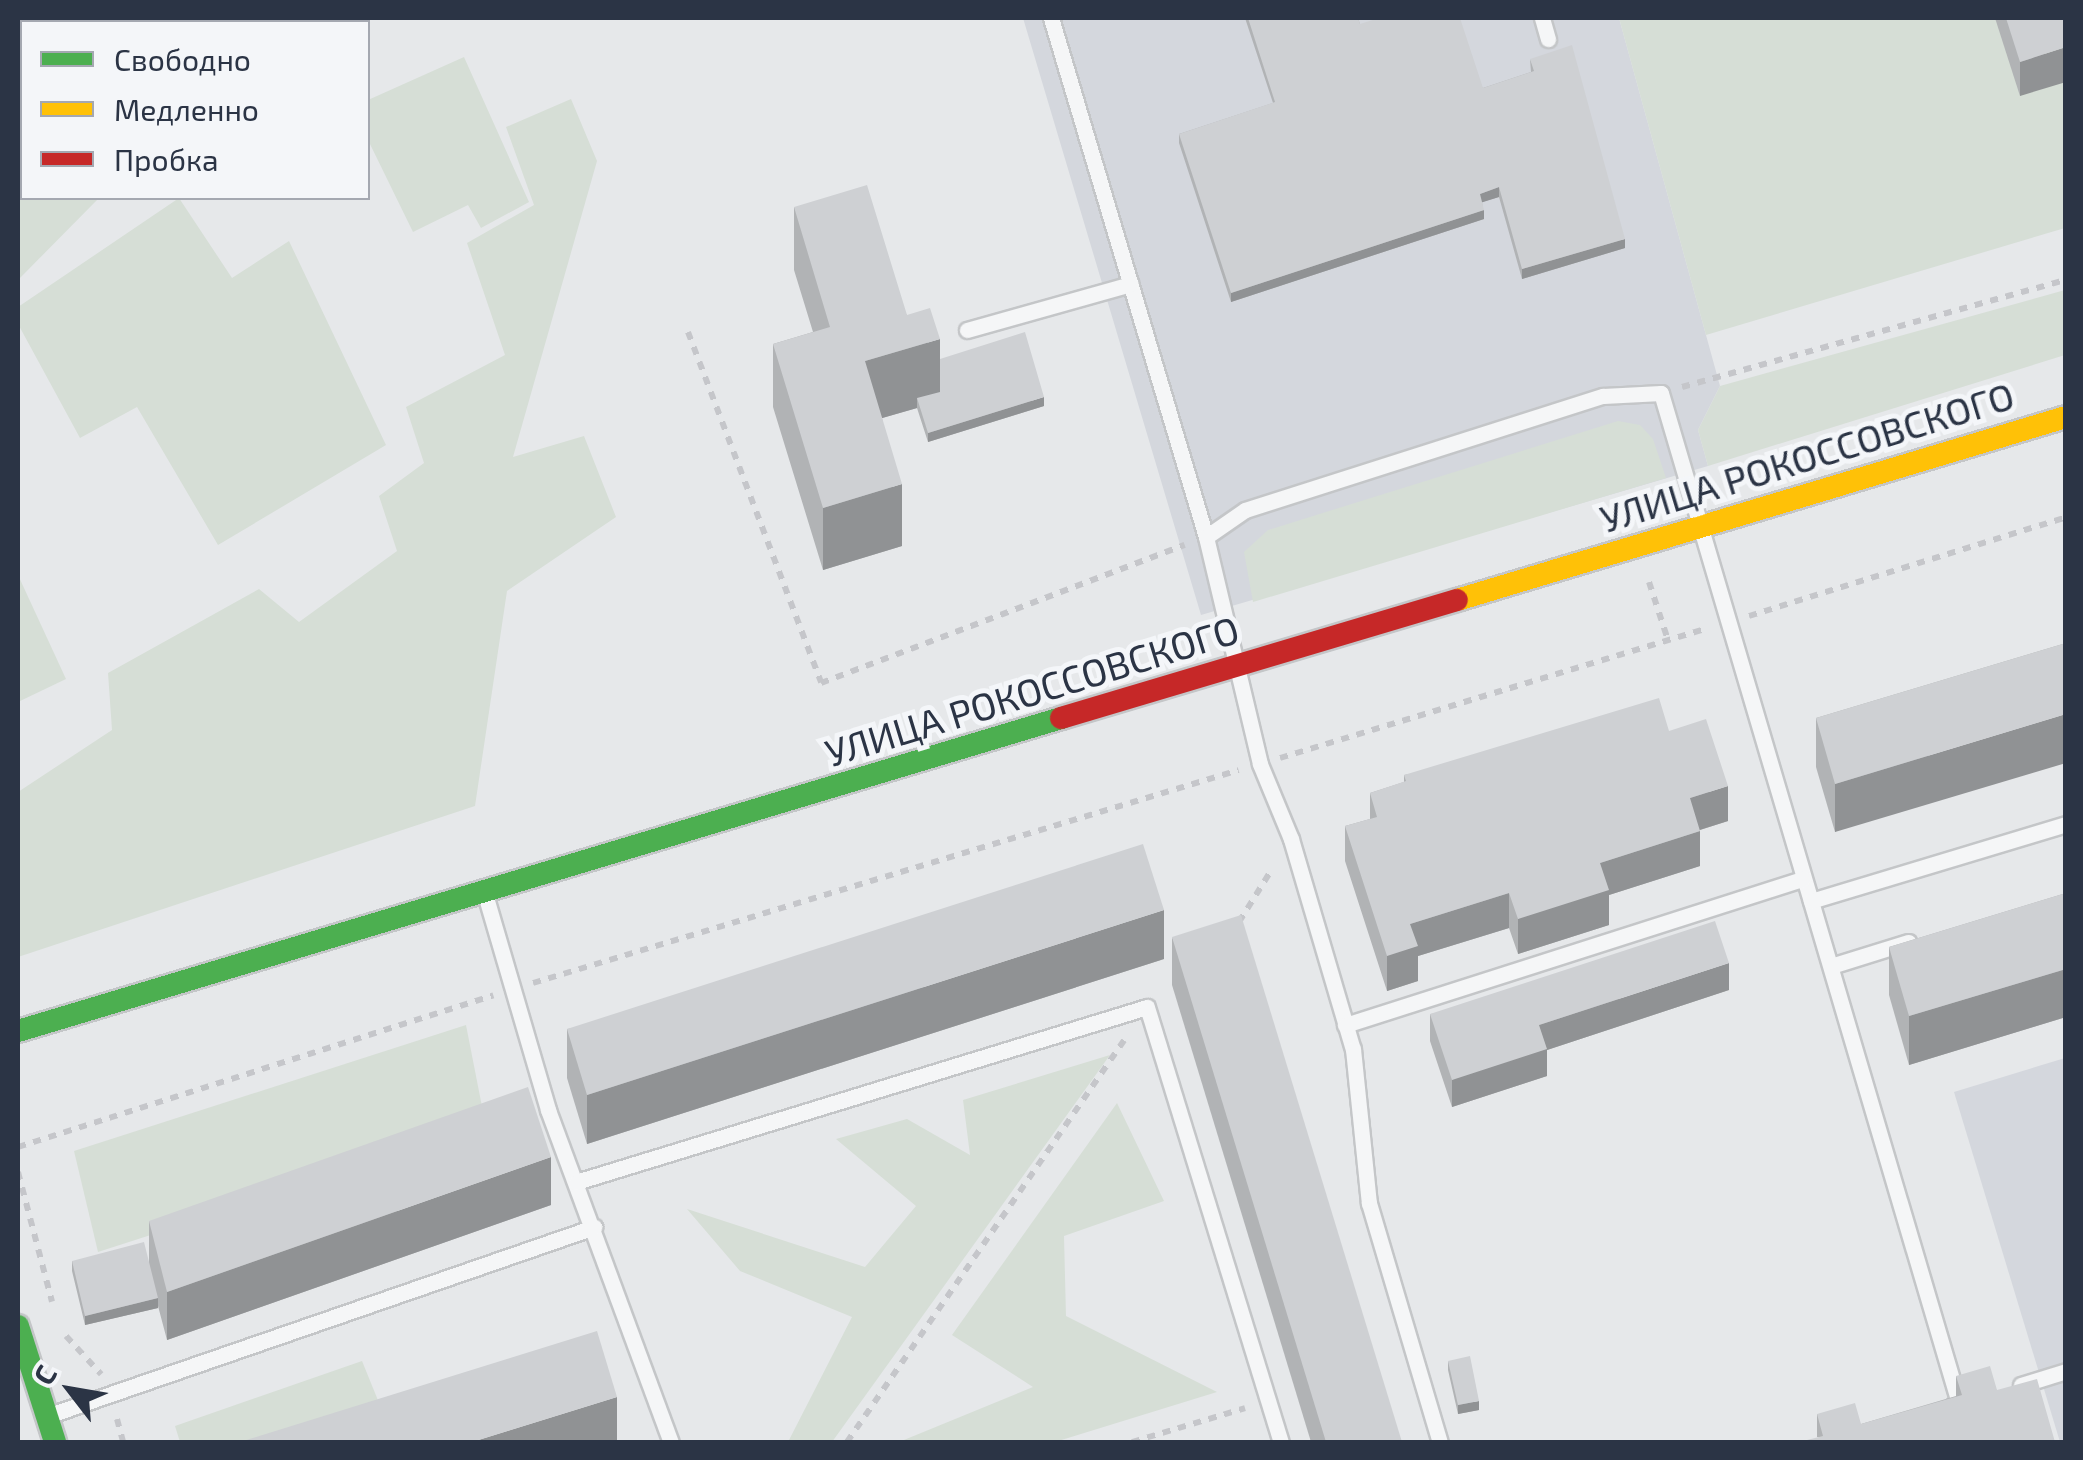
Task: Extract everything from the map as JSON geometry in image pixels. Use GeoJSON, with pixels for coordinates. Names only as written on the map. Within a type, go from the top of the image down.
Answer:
{"type":"FeatureCollection","features":[{"type":"Feature","properties":{"kind":"street","name":"УЛИЦА РОКОССОВСКОГО"},"geometry":{"type":"LineString","coordinates":[[18,1031],[2066,417]]}},
{"type":"Feature","properties":{"kind":"street"},"geometry":{"type":"LineString","coordinates":[[18,1326],[55,1442]]}},
{"type":"Feature","properties":{"kind":"lane"},"geometry":{"type":"LineString","coordinates":[[1052,18],[1206,537],[1260,764],[1291,839],[1345,1024],[1370,1204],[1440,1442]]}},
{"type":"Feature","properties":{"kind":"lane"},"geometry":{"type":"LineString","coordinates":[[1542,18],[1548,38]]}},
{"type":"Feature","properties":{"kind":"lane"},"geometry":{"type":"LineString","coordinates":[[966,330],[1131,284]]}},
{"type":"Feature","properties":{"kind":"lane"},"geometry":{"type":"LineString","coordinates":[[1206,537],[1245,510],[1584,402],[1661,393],[1959,1403]]}},
{"type":"Feature","properties":{"kind":"lane"},"geometry":{"type":"LineString","coordinates":[[1812,901],[2066,824]]}},
{"type":"Feature","properties":{"kind":"lane"},"geometry":{"type":"LineString","coordinates":[[1345,1024],[1803,879]]}},
{"type":"Feature","properties":{"kind":"lane"},"geometry":{"type":"LineString","coordinates":[[484,890],[576,1182],[670,1442]]}},
{"type":"Feature","properties":{"kind":"lane"},"geometry":{"type":"LineString","coordinates":[[1831,966],[1921,938]]}},
{"type":"Feature","properties":{"kind":"lane"},"geometry":{"type":"LineString","coordinates":[[576,1182],[1147,1007],[1281,1442]]}},
{"type":"Feature","properties":{"kind":"lane"},"geometry":{"type":"LineString","coordinates":[[47,1416],[594,1226]]}},
{"type":"Feature","properties":{"kind":"lane"},"geometry":{"type":"LineString","coordinates":[[1995,1392],[2066,1371]]}},
{"type":"Feature","properties":{"kind":"lane"},"geometry":{"type":"LineString","coordinates":[[1942,1408],[1977,1398]]}},
{"type":"Feature","properties":{"kind":"path"},"geometry":{"type":"LineString","coordinates":[[1661,393],[2066,280]]}},
{"type":"Feature","properties":{"kind":"path"},"geometry":{"type":"LineString","coordinates":[[688,332],[821,683],[1206,537]]}},
{"type":"Feature","properties":{"kind":"path"},"geometry":{"type":"LineString","coordinates":[[18,1147],[513,989],[1727,623],[2066,516]]}},
{"type":"Feature","properties":{"kind":"path"},"geometry":{"type":"LineString","coordinates":[[1233,932],[1291,839]]}},
{"type":"Feature","properties":{"kind":"path"},"geometry":{"type":"LineString","coordinates":[[846,1442],[1147,1007]]}},
{"type":"Feature","properties":{"kind":"path"},"geometry":{"type":"LineString","coordinates":[[18,1172],[66,1339],[96,1365],[110,1392]]}},
{"type":"Feature","properties":{"kind":"path"},"geometry":{"type":"LineString","coordinates":[[1132,1442],[1268,1401]]}},
{"type":"Feature","properties":{"kind":"shaded area"},"geometry":{"type":"Polygon","coordinates":[[[18,18],[256,18],[20,20],[20,200],[97,200],[18,280],[18,18]]]}},
{"type":"Feature","properties":{"kind":"shaded area"},"geometry":{"type":"Polygon","coordinates":[[[1023,18],[1619,18],[1720,386],[1698,430],[1708,466],[1201,615],[1023,18]]]}},
{"type":"Feature","properties":{"kind":"shaded area"},"geometry":{"type":"Polygon","coordinates":[[[1619,18],[2065,18],[2065,228],[1706,335],[1619,18]]]}},
{"type":"Feature","properties":{"kind":"shaded area"},"geometry":{"type":"Polygon","coordinates":[[[464,57],[529,202],[481,228],[468,205],[413,232],[370,144],[370,99],[464,57]]]}},
{"type":"Feature","properties":{"kind":"shaded area"},"geometry":{"type":"Polygon","coordinates":[[[571,99],[597,161],[513,457],[584,436],[616,517],[507,591],[475,806],[18,957],[18,792],[112,730],[108,673],[259,589],[299,622],[397,551],[379,496],[424,463],[406,407],[505,355],[467,243],[534,205],[506,127],[571,99]]]}},
{"type":"Feature","properties":{"kind":"shaded area"},"geometry":{"type":"Polygon","coordinates":[[[180,200],[232,278],[289,241],[386,445],[218,545],[137,407],[80,438],[18,324],[18,307],[180,200]]]}},
{"type":"Feature","properties":{"kind":"shaded area"},"geometry":{"type":"Polygon","coordinates":[[[2065,290],[2065,355],[1708,466],[1698,430],[1720,386],[2065,290]]]}},
{"type":"Feature","properties":{"kind":"shaded area"},"geometry":{"type":"Polygon","coordinates":[[[1618,421],[1640,425],[1653,439],[1666,478],[1253,602],[1244,552],[1268,530],[1618,421]]]}},
{"type":"Feature","properties":{"kind":"shaded area"},"geometry":{"type":"Polygon","coordinates":[[[18,575],[66,679],[18,702],[18,575]]]}},
{"type":"Feature","properties":{"kind":"shaded area"},"geometry":{"type":"Polygon","coordinates":[[[466,1025],[486,1127],[98,1252],[74,1151],[466,1025]]]}},
{"type":"Feature","properties":{"kind":"shaded area"},"geometry":{"type":"Polygon","coordinates":[[[1110,1055],[832,1442],[788,1442],[852,1317],[740,1271],[687,1209],[865,1267],[916,1206],[836,1139],[907,1119],[970,1155],[963,1100],[1110,1055]]]}},
{"type":"Feature","properties":{"kind":"shaded area"},"geometry":{"type":"Polygon","coordinates":[[[2065,1058],[2065,1442],[2060,1442],[1954,1092],[2065,1058]]]}},
{"type":"Feature","properties":{"kind":"shaded area"},"geometry":{"type":"Polygon","coordinates":[[[1117,1103],[1164,1201],[1064,1236],[1066,1316],[1217,1392],[1055,1442],[899,1442],[1033,1387],[952,1335],[1117,1103]]]}},
{"type":"Feature","properties":{"kind":"shaded area"},"geometry":{"type":"Polygon","coordinates":[[[362,1361],[388,1425],[336,1442],[180,1442],[175,1426],[362,1361]]]}},
{"type":"Feature","properties":{"kind":"building"},"geometry":{"type":"Polygon","coordinates":[[[1248,18],[1358,18],[1360,24],[1379,18],[1460,18],[1483,88],[1534,71],[1530,59],[1572,45],[1625,239],[1522,269],[1499,187],[1480,194],[1484,210],[1231,293],[1179,134],[1275,102],[1248,18]]]}},
{"type":"Feature","properties":{"kind":"building"},"geometry":{"type":"Polygon","coordinates":[[[2006,18],[2066,18],[2066,47],[2020,62],[2006,18]]]}},
{"type":"Feature","properties":{"kind":"building"},"geometry":{"type":"Polygon","coordinates":[[[867,185],[907,315],[930,308],[940,339],[865,361],[902,484],[823,508],[773,344],[830,327],[794,207],[867,185]]]}},
{"type":"Feature","properties":{"kind":"building"},"geometry":{"type":"Polygon","coordinates":[[[1025,332],[1044,397],[928,433],[917,398],[940,392],[940,359],[1025,332]]]}},
{"type":"Feature","properties":{"kind":"building"},"geometry":{"type":"Polygon","coordinates":[[[2066,643],[2066,714],[1835,784],[1816,718],[2066,643]]]}},
{"type":"Feature","properties":{"kind":"building"},"geometry":{"type":"Polygon","coordinates":[[[1659,698],[1669,731],[1706,719],[1728,786],[1690,798],[1700,831],[1600,863],[1609,890],[1518,919],[1509,893],[1410,924],[1418,946],[1387,956],[1345,826],[1377,817],[1370,793],[1406,781],[1404,775],[1659,698]]]}},
{"type":"Feature","properties":{"kind":"building"},"geometry":{"type":"Polygon","coordinates":[[[1143,844],[1164,910],[587,1095],[567,1029],[1143,844]]]}},
{"type":"Feature","properties":{"kind":"building"},"geometry":{"type":"Polygon","coordinates":[[[2066,893],[2066,969],[1909,1016],[1889,947],[2066,893]]]}},
{"type":"Feature","properties":{"kind":"building"},"geometry":{"type":"Polygon","coordinates":[[[1241,915],[1402,1442],[1326,1442],[1172,937],[1241,915]]]}},
{"type":"Feature","properties":{"kind":"building"},"geometry":{"type":"Polygon","coordinates":[[[1715,921],[1729,963],[1539,1025],[1547,1049],[1452,1080],[1430,1014],[1715,921]]]}},
{"type":"Feature","properties":{"kind":"building"},"geometry":{"type":"Polygon","coordinates":[[[528,1087],[551,1157],[167,1292],[149,1221],[528,1087]]]}},
{"type":"Feature","properties":{"kind":"building"},"geometry":{"type":"Polygon","coordinates":[[[144,1242],[158,1298],[85,1316],[72,1261],[144,1242]]]}},
{"type":"Feature","properties":{"kind":"building"},"geometry":{"type":"Polygon","coordinates":[[[597,1331],[617,1397],[472,1442],[240,1442],[597,1331]]]}},
{"type":"Feature","properties":{"kind":"building"},"geometry":{"type":"Polygon","coordinates":[[[1470,1356],[1479,1401],[1458,1405],[1448,1361],[1470,1356]]]}},
{"type":"Feature","properties":{"kind":"building"},"geometry":{"type":"Polygon","coordinates":[[[1990,1366],[1997,1390],[2037,1379],[2055,1442],[1799,1442],[1823,1436],[1817,1414],[1855,1403],[1861,1424],[1962,1395],[1956,1376],[1990,1366]]]}},
{"type":"Feature","properties":{"kind":"traffic: fast"},"geometry":{"type":"LineString","coordinates":[[18,1031],[1061,718]]}},
{"type":"Feature","properties":{"kind":"traffic: fast"},"geometry":{"type":"LineString","coordinates":[[18,1326],[55,1442]]}},
{"type":"Feature","properties":{"kind":"traffic: slow"},"geometry":{"type":"LineString","coordinates":[[1457,600],[2066,417]]}},
{"type":"Feature","properties":{"kind":"traffic: jam"},"geometry":{"type":"LineString","coordinates":[[1061,718],[1457,600]]}}]}
